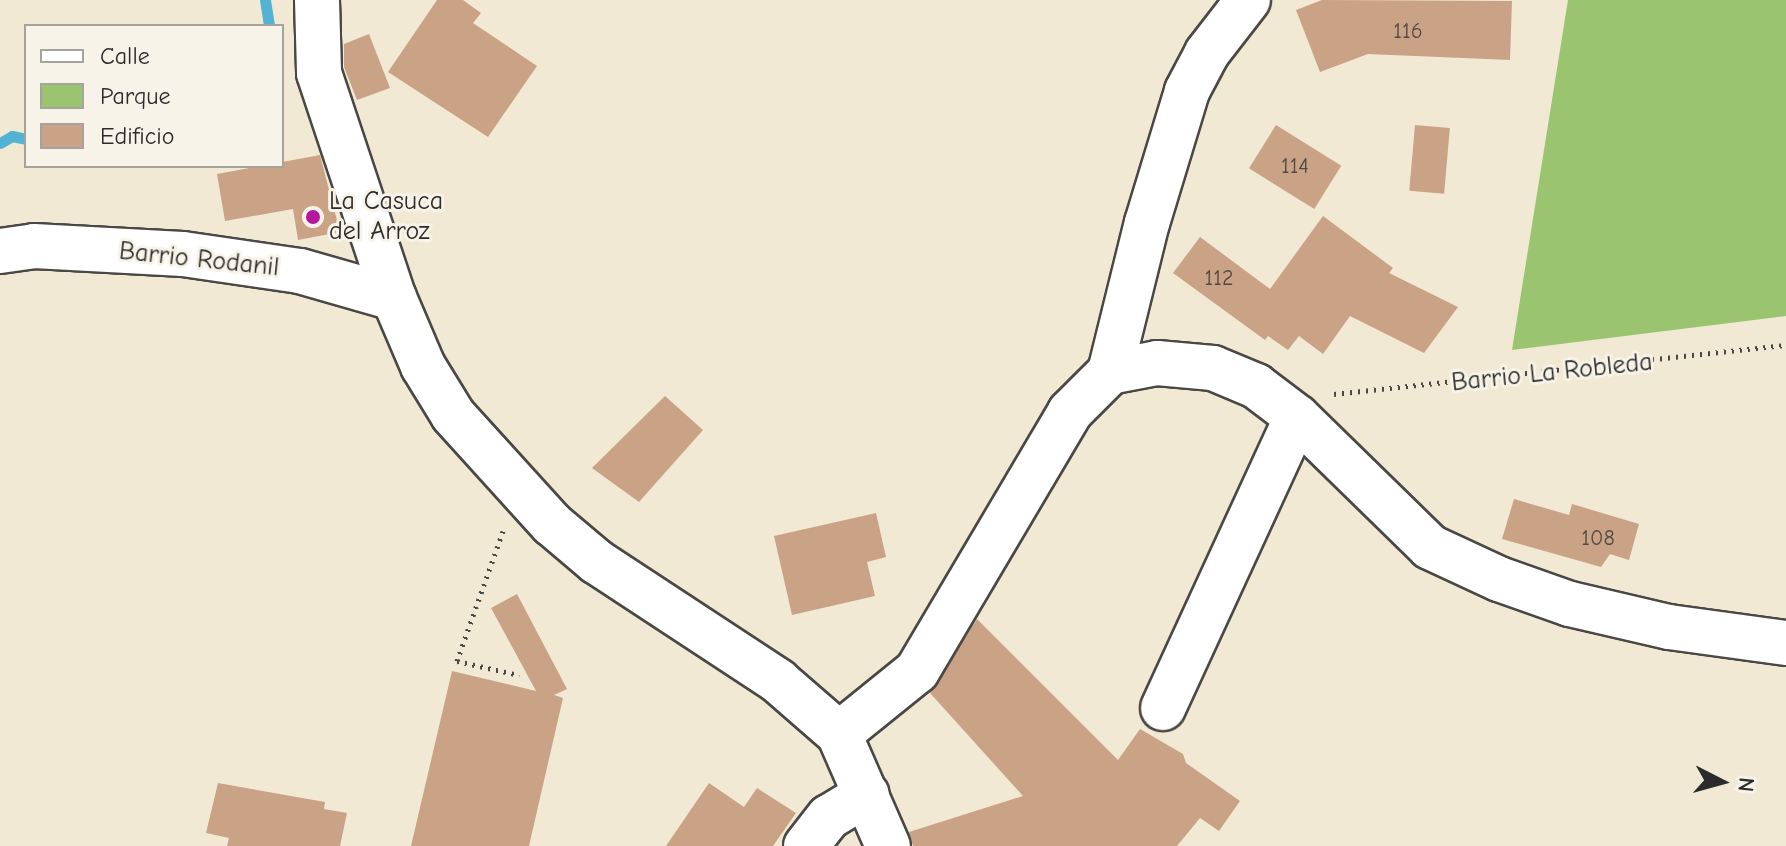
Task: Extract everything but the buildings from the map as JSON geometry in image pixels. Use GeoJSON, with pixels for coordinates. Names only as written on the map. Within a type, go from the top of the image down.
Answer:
{"type":"FeatureCollection","features":[{"type":"Feature","properties":{"kind":"street"},"geometry":{"type":"LineString","coordinates":[[317,0],[319,73],[394,298],[423,366],[453,415],[518,488],[597,562],[778,681],[839,734],[888,846]]}},
{"type":"Feature","properties":{"kind":"street"},"geometry":{"type":"LineString","coordinates":[[839,734],[917,671],[1070,412],[1110,372],[1144,231],[1187,91],[1207,53],[1248,0]]}},
{"type":"Feature","properties":{"kind":"street","name":"Barrio Rodanil"},"geometry":{"type":"LineString","coordinates":[[0,251],[34,246],[183,254],[300,271],[394,298]]}},
{"type":"Feature","properties":{"kind":"street"},"geometry":{"type":"LineString","coordinates":[[1110,372],[1157,363],[1213,368],[1308,406],[1430,547],[1499,579],[1570,604],[1669,627],[1786,643]]}},
{"type":"Feature","properties":{"kind":"street"},"geometry":{"type":"LineString","coordinates":[[1163,708],[1308,406]]}},
{"type":"Feature","properties":{"kind":"street"},"geometry":{"type":"LineString","coordinates":[[806,846],[829,817],[867,794]]}},
{"type":"Feature","properties":{"kind":"path","name":"Barrio La Robleda"},"geometry":{"type":"LineString","coordinates":[[1308,406],[1393,391],[1786,345]]}},
{"type":"Feature","properties":{"kind":"path"},"geometry":{"type":"LineString","coordinates":[[518,488],[457,661],[519,675]]}},
{"type":"Feature","properties":{"kind":"green space"},"geometry":{"type":"Polygon","coordinates":[[[1568,0],[1786,0],[1786,316],[1512,350],[1568,0]]]}},
{"type":"Feature","properties":{"kind":"waterway"},"geometry":{"type":"LineString","coordinates":[[265,0],[269,24]]}},
{"type":"Feature","properties":{"kind":"waterway"},"geometry":{"type":"LineString","coordinates":[[0,143],[12,136],[24,139]]}},
{"type":"Feature","properties":{"kind":"place","name":"La Casuca del Arroz"},"geometry":{"type":"Point","coordinates":[313,217]}}]}
